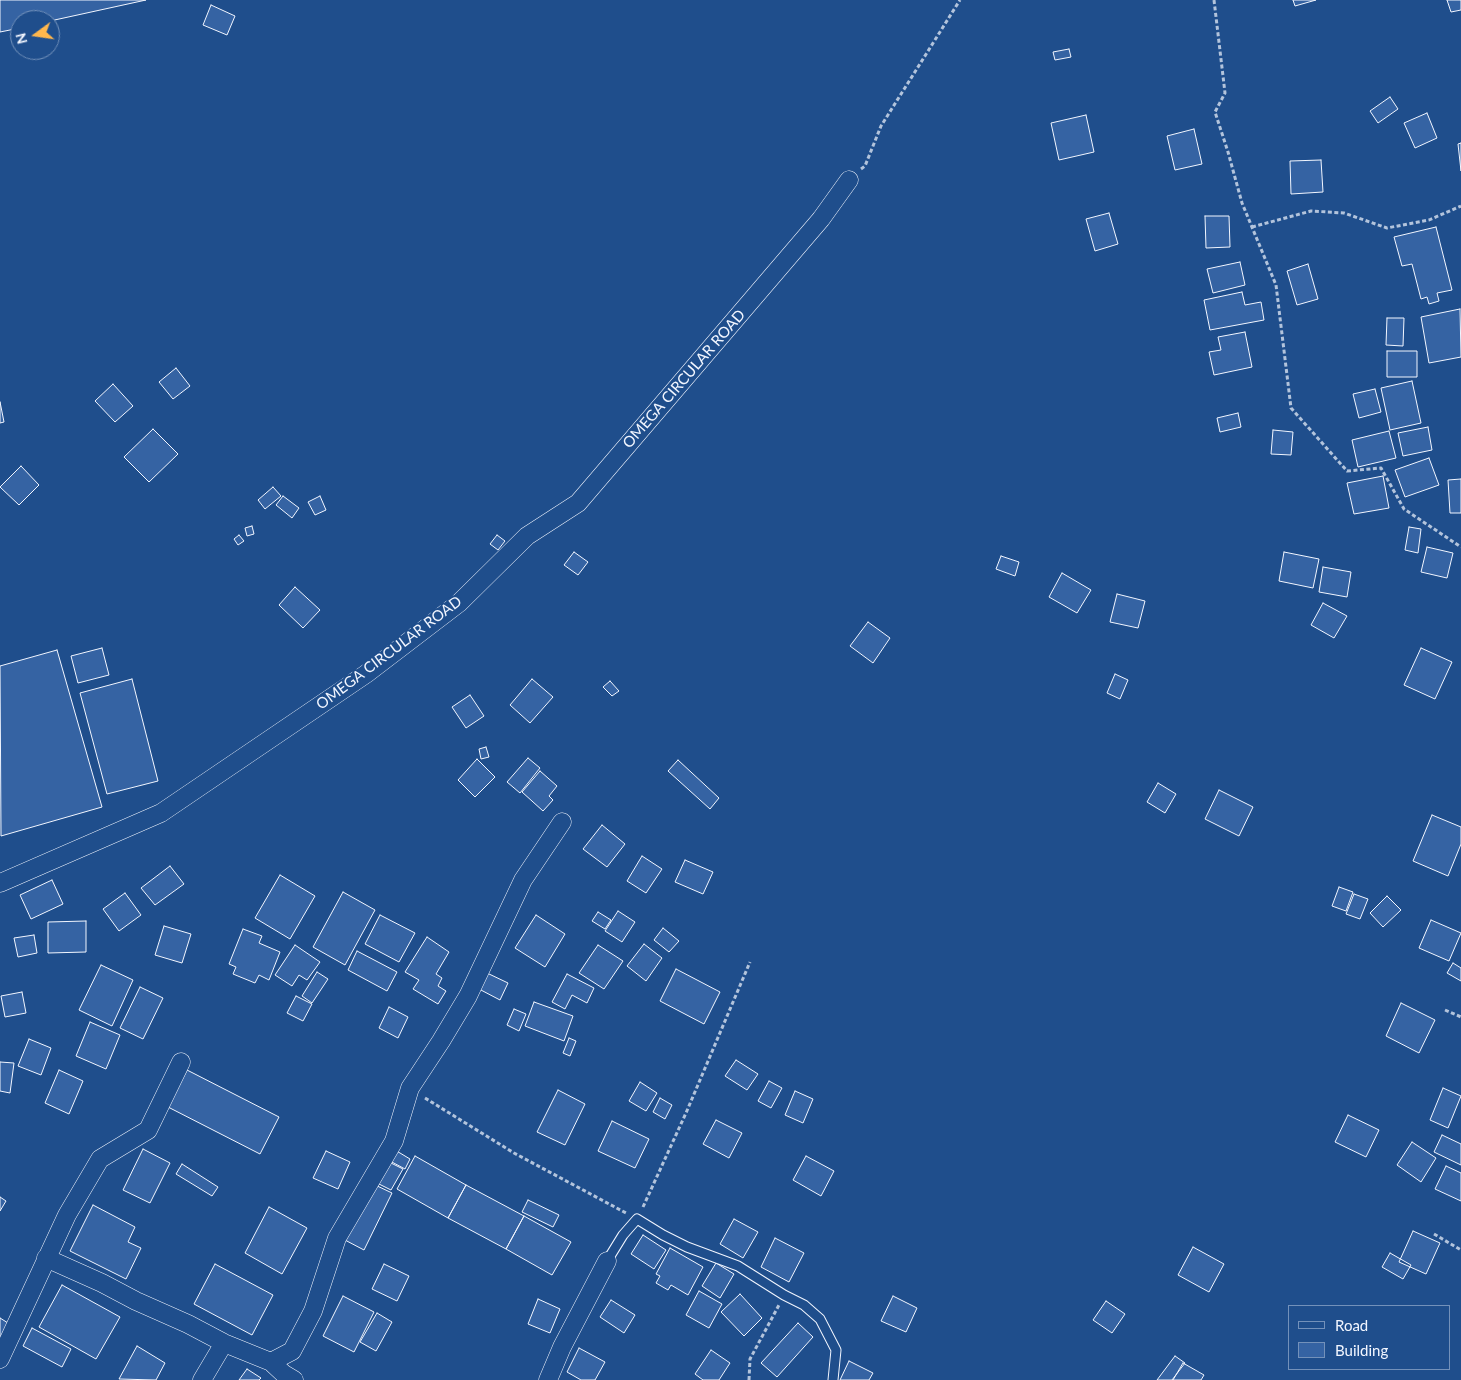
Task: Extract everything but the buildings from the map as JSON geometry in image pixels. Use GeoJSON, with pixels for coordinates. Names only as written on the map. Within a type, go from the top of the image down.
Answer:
{"type":"FeatureCollection","features":[{"type":"Feature","properties":{"kind":"street","name":"OMEGA CIRCULAR ROAD"},"geometry":{"type":"LineString","coordinates":[[0,883],[161,813],[366,674],[459,603],[527,536],[578,503],[821,219],[849,180]]}},
{"type":"Feature","properties":{"kind":"street"},"geometry":{"type":"LineString","coordinates":[[271,1362],[292,1351],[313,1312],[337,1238],[394,1141],[410,1088],[468,996],[523,880],[562,822]]}},
{"type":"Feature","properties":{"kind":"street"},"geometry":{"type":"LineString","coordinates":[[0,1359],[67,1215],[100,1159],[148,1130],[181,1062]]}},
{"type":"Feature","properties":{"kind":"street"},"geometry":{"type":"LineString","coordinates":[[46,1258],[188,1324],[224,1343],[271,1362],[294,1380]]}},
{"type":"Feature","properties":{"kind":"street"},"geometry":{"type":"LineString","coordinates":[[548,1380],[562,1346],[607,1262]]}},
{"type":"Feature","properties":{"kind":"street"},"geometry":{"type":"LineString","coordinates":[[202,1380],[224,1343]]}},
{"type":"Feature","properties":{"kind":"lane"},"geometry":{"type":"LineString","coordinates":[[607,1262],[623,1235],[638,1219],[687,1247],[738,1266],[784,1295],[804,1305],[820,1319],[836,1350],[833,1380]]}},
{"type":"Feature","properties":{"kind":"path"},"geometry":{"type":"LineString","coordinates":[[865,166],[882,126],[960,0]]}},
{"type":"Feature","properties":{"kind":"path"},"geometry":{"type":"LineString","coordinates":[[1214,0],[1225,93],[1215,112],[1242,203],[1276,286],[1291,408],[1347,471],[1381,468],[1404,509],[1461,547]]}},
{"type":"Feature","properties":{"kind":"path"},"geometry":{"type":"LineString","coordinates":[[1252,227],[1311,211],[1344,213],[1387,228],[1429,220],[1461,206]]}},
{"type":"Feature","properties":{"kind":"path"},"geometry":{"type":"LineString","coordinates":[[410,1088],[514,1153],[638,1219],[683,1122],[750,962]]}},
{"type":"Feature","properties":{"kind":"path"},"geometry":{"type":"LineString","coordinates":[[1445,1010],[1461,1017]]}},
{"type":"Feature","properties":{"kind":"path"},"geometry":{"type":"LineString","coordinates":[[1434,1234],[1461,1250]]}},
{"type":"Feature","properties":{"kind":"path"},"geometry":{"type":"LineString","coordinates":[[750,1380],[750,1358],[784,1295]]}}]}
